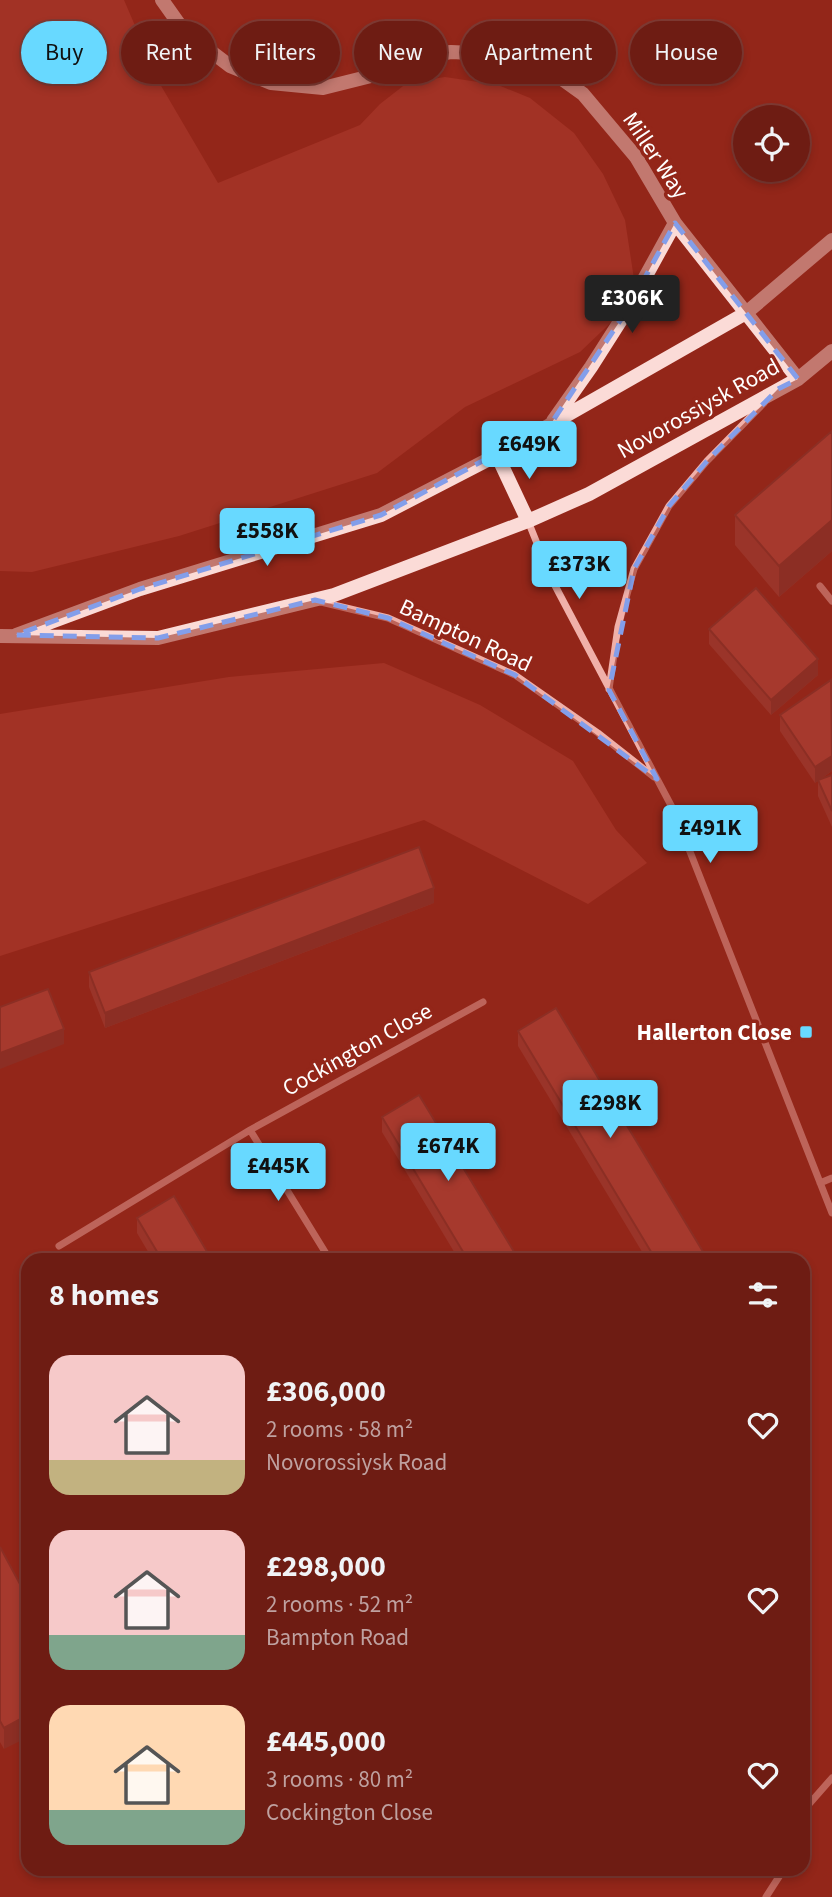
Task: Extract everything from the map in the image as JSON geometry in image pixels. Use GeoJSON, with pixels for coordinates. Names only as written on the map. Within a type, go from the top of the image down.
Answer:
{"type":"FeatureCollection","features":[{"type":"Feature","properties":{"kind":"main road","name":"Miller Way"},"geometry":{"type":"LineString","coordinates":[[162,0],[184,31],[230,66],[271,83],[323,88],[371,76],[414,58],[451,52],[494,54],[544,66],[583,94],[636,157],[675,223],[798,379]]}},
{"type":"Feature","properties":{"kind":"main road"},"geometry":{"type":"LineString","coordinates":[[550,425],[576,385],[591,368],[626,312],[675,223]]}},
{"type":"Feature","properties":{"kind":"main road","name":"Novorossiysk Road"},"geometry":{"type":"LineString","coordinates":[[16,635],[140,589],[381,515],[497,455],[746,313],[832,240]]}},
{"type":"Feature","properties":{"kind":"main road","name":"Novorossiysk Road"},"geometry":{"type":"LineString","coordinates":[[0,636],[158,638],[334,595],[528,521],[589,494],[798,379],[832,351]]}},
{"type":"Feature","properties":{"kind":"main road"},"geometry":{"type":"LineString","coordinates":[[497,455],[528,521]]}},
{"type":"Feature","properties":{"kind":"street"},"geometry":{"type":"LineString","coordinates":[[609,690],[618,627],[634,569],[669,506],[707,461],[778,389]]}},
{"type":"Feature","properties":{"kind":"street","name":"Bampton Road"},"geometry":{"type":"LineString","coordinates":[[528,521],[551,578],[674,811],[832,1213]]}},
{"type":"Feature","properties":{"kind":"street"},"geometry":{"type":"LineString","coordinates":[[820,586],[832,601]]}},
{"type":"Feature","properties":{"kind":"street","name":"Bampton Road"},"geometry":{"type":"LineString","coordinates":[[315,600],[388,618],[515,675],[598,733],[657,779]]}},
{"type":"Feature","properties":{"kind":"street","name":"Cockington Close"},"geometry":{"type":"LineString","coordinates":[[59,1246],[250,1130],[483,1002]]}},
{"type":"Feature","properties":{"kind":"street"},"geometry":{"type":"LineString","coordinates":[[250,1130],[326,1253]]}},
{"type":"Feature","properties":{"kind":"street"},"geometry":{"type":"LineString","coordinates":[[820,1183],[832,1178]]}},
{"type":"Feature","properties":{"kind":"street"},"geometry":{"type":"LineString","coordinates":[[810,1803],[832,1778]]}},
{"type":"Feature","properties":{"kind":"street"},"geometry":{"type":"LineString","coordinates":[[766,1897],[780,1876]]}},
{"type":"Feature","properties":{"kind":"highlighted area"},"geometry":{"type":"Polygon","coordinates":[[[675,223],[798,379],[778,389],[707,461],[669,506],[634,569],[609,690],[657,779],[515,675],[388,618],[315,600],[158,638],[16,635],[140,589],[381,515],[550,425],[626,312],[675,223]]]}},
{"type":"Feature","properties":{"kind":"shaded area"},"geometry":{"type":"Polygon","coordinates":[[[0,0],[124,0],[133,21],[121,21],[121,84],[160,84],[218,183],[360,125],[380,104],[406,84],[447,84],[447,77],[461,79],[461,84],[498,85],[530,98],[574,133],[603,174],[625,220],[634,279],[624,310],[580,352],[465,407],[377,473],[179,536],[32,572],[0,571],[0,0]]]}},
{"type":"Feature","properties":{"kind":"shaded area"},"geometry":{"type":"Polygon","coordinates":[[[384,663],[480,705],[573,761],[616,830],[647,863],[588,904],[424,820],[0,956],[0,714],[229,677],[384,663]]]}},
{"type":"Feature","properties":{"kind":"building"},"geometry":{"type":"Polygon","coordinates":[[[832,431],[832,520],[779,566],[735,515],[832,431]]]}},
{"type":"Feature","properties":{"kind":"building"},"geometry":{"type":"Polygon","coordinates":[[[756,588],[818,659],[771,700],[709,629],[756,588]]]}},
{"type":"Feature","properties":{"kind":"building"},"geometry":{"type":"Polygon","coordinates":[[[831,680],[832,756],[815,767],[780,715],[831,680]]]}},
{"type":"Feature","properties":{"kind":"building"},"geometry":{"type":"Polygon","coordinates":[[[832,775],[832,811],[818,780],[832,775]]]}},
{"type":"Feature","properties":{"kind":"building"},"geometry":{"type":"Polygon","coordinates":[[[419,847],[434,888],[105,1013],[89,972],[419,847]]]}},
{"type":"Feature","properties":{"kind":"building"},"geometry":{"type":"Polygon","coordinates":[[[48,989],[64,1029],[0,1053],[0,1007],[48,989]]]}},
{"type":"Feature","properties":{"kind":"building"},"geometry":{"type":"Polygon","coordinates":[[[556,1008],[704,1253],[652,1253],[518,1031],[556,1008]]]}},
{"type":"Feature","properties":{"kind":"building"},"geometry":{"type":"Polygon","coordinates":[[[419,1095],[515,1253],[464,1253],[382,1117],[419,1095]]]}},
{"type":"Feature","properties":{"kind":"building"},"geometry":{"type":"Polygon","coordinates":[[[174,1196],[208,1253],[158,1253],[137,1218],[174,1196]]]}},
{"type":"Feature","properties":{"kind":"building"},"geometry":{"type":"Polygon","coordinates":[[[0,1547],[21,1586],[21,1719],[4,1728],[0,1721],[0,1547]]]}},
{"type":"Feature","properties":{"kind":"place","name":"Hallerton Close"},"geometry":{"type":"Point","coordinates":[806,1032]}}]}
